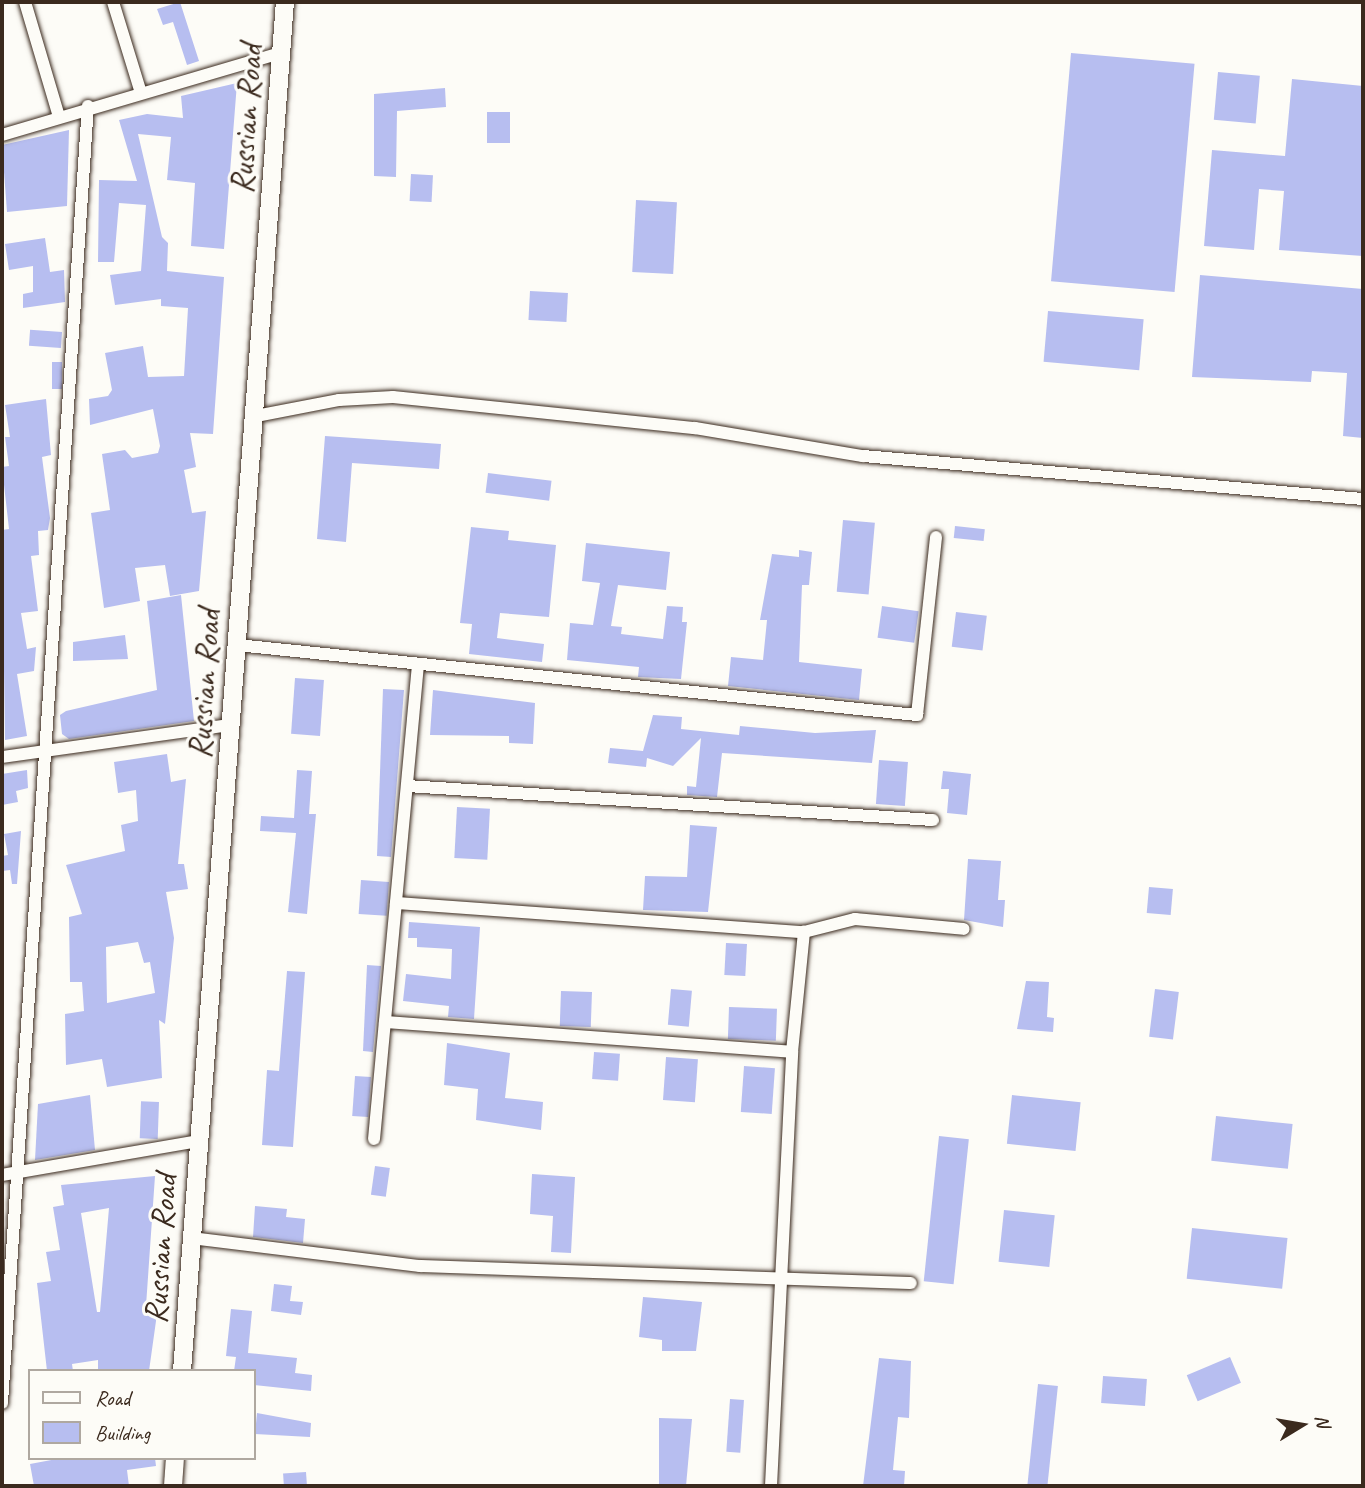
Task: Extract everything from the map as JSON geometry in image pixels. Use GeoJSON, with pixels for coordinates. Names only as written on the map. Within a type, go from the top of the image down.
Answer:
{"type":"FeatureCollection","features":[{"type":"Feature","properties":{"kind":"main road","name":"Russian Road"},"geometry":{"type":"LineString","coordinates":[[182,1369],[256,416],[285,2]]}},
{"type":"Feature","properties":{"kind":"main road"},"geometry":{"type":"LineString","coordinates":[[173,1486],[175,1460]]}},
{"type":"Feature","properties":{"kind":"street"},"geometry":{"type":"LineString","coordinates":[[25,2],[59,117]]}},
{"type":"Feature","properties":{"kind":"street"},"geometry":{"type":"LineString","coordinates":[[113,2],[140,90]]}},
{"type":"Feature","properties":{"kind":"street"},"geometry":{"type":"LineString","coordinates":[[2,135],[140,90],[281,53]]}},
{"type":"Feature","properties":{"kind":"street"},"geometry":{"type":"LineString","coordinates":[[2,1403],[88,106]]}},
{"type":"Feature","properties":{"kind":"street"},"geometry":{"type":"LineString","coordinates":[[256,416],[339,400],[393,397],[695,428],[863,456],[1363,499]]}},
{"type":"Feature","properties":{"kind":"street"},"geometry":{"type":"LineString","coordinates":[[237,645],[917,715],[936,537]]}},
{"type":"Feature","properties":{"kind":"street"},"geometry":{"type":"LineString","coordinates":[[374,1139],[418,664]]}},
{"type":"Feature","properties":{"kind":"street"},"geometry":{"type":"LineString","coordinates":[[2,757],[231,725]]}},
{"type":"Feature","properties":{"kind":"street"},"geometry":{"type":"LineString","coordinates":[[407,786],[933,820]]}},
{"type":"Feature","properties":{"kind":"street"},"geometry":{"type":"LineString","coordinates":[[396,903],[804,932],[855,919],[964,929]]}},
{"type":"Feature","properties":{"kind":"street"},"geometry":{"type":"LineString","coordinates":[[771,1486],[792,1052],[804,932]]}},
{"type":"Feature","properties":{"kind":"street"},"geometry":{"type":"LineString","coordinates":[[385,1022],[792,1052]]}},
{"type":"Feature","properties":{"kind":"street"},"geometry":{"type":"LineString","coordinates":[[2,1175],[199,1141]]}},
{"type":"Feature","properties":{"kind":"street"},"geometry":{"type":"LineString","coordinates":[[191,1238],[420,1266],[911,1283]]}},
{"type":"Feature","properties":{"kind":"building"},"geometry":{"type":"Polygon","coordinates":[[[180,2],[199,61],[187,65],[173,22],[163,25],[157,9],[180,2]]]}},
{"type":"Feature","properties":{"kind":"building"},"geometry":{"type":"Polygon","coordinates":[[[1071,53],[1195,64],[1175,292],[1051,281],[1071,53]]]}},
{"type":"Feature","properties":{"kind":"building"},"geometry":{"type":"Polygon","coordinates":[[[1218,72],[1260,76],[1256,123],[1214,120],[1218,72]]]}},
{"type":"Feature","properties":{"kind":"building"},"geometry":{"type":"Polygon","coordinates":[[[1292,79],[1363,86],[1363,256],[1279,250],[1284,191],[1259,189],[1254,250],[1204,246],[1212,150],[1285,156],[1292,79]]]}},
{"type":"Feature","properties":{"kind":"building"},"geometry":{"type":"Polygon","coordinates":[[[237,83],[224,249],[191,246],[195,183],[167,180],[171,137],[138,134],[162,237],[168,243],[167,271],[224,277],[213,434],[190,433],[196,467],[184,470],[192,513],[206,511],[199,591],[170,596],[165,565],[135,568],[140,601],[104,608],[91,513],[110,510],[102,454],[125,450],[132,458],[158,453],[160,446],[153,409],[90,425],[89,399],[108,396],[112,390],[105,353],[143,346],[148,377],[184,376],[188,308],[161,306],[161,299],[115,305],[110,275],[141,271],[146,205],[119,203],[114,262],[98,262],[99,180],[137,181],[119,120],[147,114],[183,118],[181,96],[237,83]]]}},
{"type":"Feature","properties":{"kind":"building"},"geometry":{"type":"Polygon","coordinates":[[[445,88],[446,107],[397,111],[396,177],[374,176],[374,94],[445,88]]]}},
{"type":"Feature","properties":{"kind":"building"},"geometry":{"type":"Polygon","coordinates":[[[487,112],[510,112],[510,143],[487,143],[487,112]]]}},
{"type":"Feature","properties":{"kind":"building"},"geometry":{"type":"Polygon","coordinates":[[[69,130],[67,206],[7,212],[2,145],[69,130]]]}},
{"type":"Feature","properties":{"kind":"building"},"geometry":{"type":"Polygon","coordinates":[[[411,174],[433,175],[432,202],[410,201],[411,174]]]}},
{"type":"Feature","properties":{"kind":"building"},"geometry":{"type":"Polygon","coordinates":[[[636,200],[677,202],[673,274],[632,272],[636,200]]]}},
{"type":"Feature","properties":{"kind":"building"},"geometry":{"type":"Polygon","coordinates":[[[45,238],[50,272],[64,270],[65,302],[23,308],[23,294],[33,292],[33,266],[9,270],[5,244],[45,238]]]}},
{"type":"Feature","properties":{"kind":"building"},"geometry":{"type":"Polygon","coordinates":[[[1200,275],[1363,289],[1363,438],[1343,436],[1347,373],[1312,371],[1311,382],[1192,377],[1200,275]]]}},
{"type":"Feature","properties":{"kind":"building"},"geometry":{"type":"Polygon","coordinates":[[[530,291],[568,293],[566,322],[528,320],[530,291]]]}},
{"type":"Feature","properties":{"kind":"building"},"geometry":{"type":"Polygon","coordinates":[[[1048,311],[1144,319],[1139,370],[1044,362],[1048,311]]]}},
{"type":"Feature","properties":{"kind":"building"},"geometry":{"type":"Polygon","coordinates":[[[30,330],[62,332],[61,348],[29,346],[30,330]]]}},
{"type":"Feature","properties":{"kind":"building"},"geometry":{"type":"Polygon","coordinates":[[[52,362],[62,362],[62,389],[52,389],[52,362]]]}},
{"type":"Feature","properties":{"kind":"building"},"geometry":{"type":"Polygon","coordinates":[[[46,399],[51,455],[42,457],[50,518],[48,530],[38,531],[39,555],[31,556],[38,611],[21,613],[27,649],[36,647],[34,671],[17,674],[27,736],[5,740],[2,530],[9,529],[2,467],[9,466],[5,437],[10,437],[5,405],[46,399]]]}},
{"type":"Feature","properties":{"kind":"building"},"geometry":{"type":"Polygon","coordinates":[[[325,436],[441,444],[439,469],[352,463],[346,542],[317,539],[325,436]]]}},
{"type":"Feature","properties":{"kind":"building"},"geometry":{"type":"Polygon","coordinates":[[[488,473],[552,481],[549,501],[486,493],[488,473]]]}},
{"type":"Feature","properties":{"kind":"building"},"geometry":{"type":"Polygon","coordinates":[[[843,520],[875,523],[869,595],[837,592],[843,520]]]}},
{"type":"Feature","properties":{"kind":"building"},"geometry":{"type":"Polygon","coordinates":[[[955,526],[985,529],[984,541],[954,538],[955,526]]]}},
{"type":"Feature","properties":{"kind":"building"},"geometry":{"type":"Polygon","coordinates":[[[471,527],[509,531],[508,540],[556,545],[549,617],[500,613],[497,638],[544,644],[542,662],[469,654],[472,624],[460,623],[471,527]]]}},
{"type":"Feature","properties":{"kind":"building"},"geometry":{"type":"Polygon","coordinates":[[[586,543],[670,552],[666,590],[618,585],[611,626],[622,627],[621,634],[663,639],[667,606],[683,607],[682,622],[687,622],[681,679],[638,677],[639,667],[567,660],[570,623],[593,625],[600,583],[582,581],[586,543]]]}},
{"type":"Feature","properties":{"kind":"building"},"geometry":{"type":"Polygon","coordinates":[[[799,550],[812,552],[809,585],[802,585],[799,662],[862,669],[859,700],[728,686],[731,657],[763,660],[767,620],[760,620],[772,554],[799,557],[799,550]]]}},
{"type":"Feature","properties":{"kind":"building"},"geometry":{"type":"Polygon","coordinates":[[[181,595],[194,721],[69,739],[62,734],[60,715],[66,711],[157,690],[147,601],[181,595]]]}},
{"type":"Feature","properties":{"kind":"building"},"geometry":{"type":"Polygon","coordinates":[[[882,606],[919,611],[914,643],[878,638],[882,606]]]}},
{"type":"Feature","properties":{"kind":"building"},"geometry":{"type":"Polygon","coordinates":[[[956,612],[987,616],[983,651],[952,647],[956,612]]]}},
{"type":"Feature","properties":{"kind":"building"},"geometry":{"type":"Polygon","coordinates":[[[125,635],[128,659],[73,661],[73,642],[125,635]]]}},
{"type":"Feature","properties":{"kind":"building"},"geometry":{"type":"Polygon","coordinates":[[[295,678],[324,680],[320,736],[291,734],[295,678]]]}},
{"type":"Feature","properties":{"kind":"building"},"geometry":{"type":"Polygon","coordinates":[[[383,689],[404,690],[391,857],[377,856],[383,689]]]}},
{"type":"Feature","properties":{"kind":"building"},"geometry":{"type":"Polygon","coordinates":[[[433,690],[535,703],[533,744],[509,743],[509,736],[430,735],[433,690]]]}},
{"type":"Feature","properties":{"kind":"building"},"geometry":{"type":"Polygon","coordinates":[[[653,715],[682,717],[681,729],[739,735],[740,726],[815,733],[876,730],[872,763],[722,753],[717,797],[687,795],[687,786],[696,787],[701,738],[673,766],[647,758],[646,767],[608,763],[610,748],[643,751],[653,715]]]}},
{"type":"Feature","properties":{"kind":"building"},"geometry":{"type":"Polygon","coordinates":[[[167,754],[171,782],[186,779],[178,864],[184,864],[188,889],[166,892],[174,938],[165,1024],[159,1020],[162,1078],[107,1087],[102,1059],[66,1065],[65,1014],[84,1011],[82,982],[70,982],[69,917],[82,914],[66,865],[125,851],[121,825],[138,821],[136,790],[118,793],[114,762],[167,754]],[[138,942],[106,947],[107,1003],[155,993],[150,962],[144,963],[138,942]]]}},
{"type":"Feature","properties":{"kind":"building"},"geometry":{"type":"Polygon","coordinates":[[[879,760],[908,762],[905,806],[876,804],[879,760]]]}},
{"type":"Feature","properties":{"kind":"building"},"geometry":{"type":"Polygon","coordinates":[[[27,770],[28,788],[16,791],[18,802],[2,805],[2,774],[27,770]]]}},
{"type":"Feature","properties":{"kind":"building"},"geometry":{"type":"Polygon","coordinates":[[[297,770],[312,771],[309,814],[316,814],[307,914],[288,912],[296,833],[260,831],[261,816],[294,818],[297,770]]]}},
{"type":"Feature","properties":{"kind":"building"},"geometry":{"type":"Polygon","coordinates":[[[943,771],[971,774],[967,815],[947,813],[949,789],[941,789],[943,771]]]}},
{"type":"Feature","properties":{"kind":"building"},"geometry":{"type":"Polygon","coordinates":[[[457,807],[490,809],[487,860],[454,858],[457,807]]]}},
{"type":"Feature","properties":{"kind":"building"},"geometry":{"type":"Polygon","coordinates":[[[690,825],[717,827],[708,912],[643,910],[645,876],[687,877],[690,825]]]}},
{"type":"Feature","properties":{"kind":"building"},"geometry":{"type":"Polygon","coordinates":[[[21,831],[17,884],[12,884],[10,870],[2,871],[2,856],[8,855],[4,834],[21,831]]]}},
{"type":"Feature","properties":{"kind":"building"},"geometry":{"type":"Polygon","coordinates":[[[968,859],[1001,861],[998,900],[1005,900],[1003,927],[964,920],[968,859]]]}},
{"type":"Feature","properties":{"kind":"building"},"geometry":{"type":"Polygon","coordinates":[[[361,880],[389,882],[387,916],[359,914],[361,880]]]}},
{"type":"Feature","properties":{"kind":"building"},"geometry":{"type":"Polygon","coordinates":[[[1149,887],[1173,889],[1171,915],[1147,913],[1149,887]]]}},
{"type":"Feature","properties":{"kind":"building"},"geometry":{"type":"Polygon","coordinates":[[[409,922],[480,927],[474,1019],[448,1017],[449,1006],[403,1001],[406,974],[451,979],[452,949],[417,947],[417,938],[408,938],[409,922]]]}},
{"type":"Feature","properties":{"kind":"building"},"geometry":{"type":"Polygon","coordinates":[[[726,943],[747,944],[745,976],[724,975],[726,943]]]}},
{"type":"Feature","properties":{"kind":"building"},"geometry":{"type":"Polygon","coordinates":[[[367,965],[381,966],[373,1052],[363,1051],[367,965]]]}},
{"type":"Feature","properties":{"kind":"building"},"geometry":{"type":"Polygon","coordinates":[[[287,971],[305,972],[293,1147],[262,1145],[267,1070],[279,1071],[287,971]]]}},
{"type":"Feature","properties":{"kind":"building"},"geometry":{"type":"Polygon","coordinates":[[[1026,981],[1049,982],[1047,1017],[1054,1018],[1053,1032],[1017,1029],[1026,981]]]}},
{"type":"Feature","properties":{"kind":"building"},"geometry":{"type":"Polygon","coordinates":[[[671,989],[692,991],[689,1027],[668,1025],[671,989]]]}},
{"type":"Feature","properties":{"kind":"building"},"geometry":{"type":"Polygon","coordinates":[[[1155,989],[1179,992],[1173,1040],[1149,1037],[1155,989]]]}},
{"type":"Feature","properties":{"kind":"building"},"geometry":{"type":"Polygon","coordinates":[[[561,991],[592,992],[591,1027],[560,1026],[561,991]]]}},
{"type":"Feature","properties":{"kind":"building"},"geometry":{"type":"Polygon","coordinates":[[[729,1007],[777,1009],[776,1041],[728,1039],[729,1007]]]}},
{"type":"Feature","properties":{"kind":"building"},"geometry":{"type":"Polygon","coordinates":[[[447,1043],[510,1053],[505,1098],[543,1102],[541,1130],[476,1120],[478,1089],[444,1085],[447,1043]]]}},
{"type":"Feature","properties":{"kind":"building"},"geometry":{"type":"Polygon","coordinates":[[[594,1052],[620,1054],[618,1081],[592,1079],[594,1052]]]}},
{"type":"Feature","properties":{"kind":"building"},"geometry":{"type":"Polygon","coordinates":[[[666,1057],[698,1059],[695,1102],[663,1100],[666,1057]]]}},
{"type":"Feature","properties":{"kind":"building"},"geometry":{"type":"Polygon","coordinates":[[[744,1066],[775,1068],[772,1114],[741,1112],[744,1066]]]}},
{"type":"Feature","properties":{"kind":"building"},"geometry":{"type":"Polygon","coordinates":[[[355,1076],[371,1077],[368,1117],[352,1116],[355,1076]]]}},
{"type":"Feature","properties":{"kind":"building"},"geometry":{"type":"Polygon","coordinates":[[[90,1095],[95,1150],[35,1160],[38,1104],[90,1095]]]}},
{"type":"Feature","properties":{"kind":"building"},"geometry":{"type":"Polygon","coordinates":[[[1012,1095],[1081,1102],[1076,1151],[1007,1144],[1012,1095]]]}},
{"type":"Feature","properties":{"kind":"building"},"geometry":{"type":"Polygon","coordinates":[[[141,1101],[159,1102],[158,1139],[140,1138],[141,1101]]]}},
{"type":"Feature","properties":{"kind":"building"},"geometry":{"type":"Polygon","coordinates":[[[1216,1116],[1293,1124],[1288,1169],[1211,1161],[1216,1116]]]}},
{"type":"Feature","properties":{"kind":"building"},"geometry":{"type":"Polygon","coordinates":[[[939,1136],[969,1139],[954,1284],[924,1281],[939,1136]]]}},
{"type":"Feature","properties":{"kind":"building"},"geometry":{"type":"Polygon","coordinates":[[[375,1166],[390,1168],[386,1197],[371,1195],[375,1166]]]}},
{"type":"Feature","properties":{"kind":"building"},"geometry":{"type":"Polygon","coordinates":[[[532,1174],[575,1177],[571,1253],[551,1252],[553,1216],[530,1214],[532,1174]]]}},
{"type":"Feature","properties":{"kind":"building"},"geometry":{"type":"Polygon","coordinates":[[[155,1176],[146,1306],[156,1306],[156,1321],[149,1369],[98,1369],[98,1360],[72,1364],[73,1369],[47,1369],[37,1283],[51,1281],[46,1252],[60,1250],[53,1207],[64,1205],[61,1185],[155,1176]],[[109,1208],[81,1213],[97,1312],[100,1312],[109,1208]]]}},
{"type":"Feature","properties":{"kind":"building"},"geometry":{"type":"Polygon","coordinates":[[[255,1206],[287,1209],[286,1217],[305,1219],[303,1243],[253,1237],[255,1206]]]}},
{"type":"Feature","properties":{"kind":"building"},"geometry":{"type":"Polygon","coordinates":[[[1004,1210],[1055,1215],[1049,1267],[999,1262],[1004,1210]]]}},
{"type":"Feature","properties":{"kind":"building"},"geometry":{"type":"Polygon","coordinates":[[[1192,1228],[1287,1238],[1282,1289],[1187,1279],[1192,1228]]]}},
{"type":"Feature","properties":{"kind":"building"},"geometry":{"type":"Polygon","coordinates":[[[274,1284],[292,1286],[290,1301],[303,1302],[301,1315],[271,1311],[274,1284]]]}},
{"type":"Feature","properties":{"kind":"building"},"geometry":{"type":"Polygon","coordinates":[[[643,1297],[702,1302],[696,1351],[662,1351],[662,1340],[639,1337],[643,1297]]]}},
{"type":"Feature","properties":{"kind":"building"},"geometry":{"type":"Polygon","coordinates":[[[231,1309],[252,1311],[248,1353],[297,1358],[295,1373],[312,1375],[311,1391],[256,1385],[256,1369],[234,1369],[236,1357],[226,1356],[231,1309]]]}},
{"type":"Feature","properties":{"kind":"building"},"geometry":{"type":"Polygon","coordinates":[[[1230,1357],[1241,1383],[1198,1401],[1187,1375],[1230,1357]]]}},
{"type":"Feature","properties":{"kind":"building"},"geometry":{"type":"Polygon","coordinates":[[[879,1358],[911,1361],[909,1418],[898,1417],[893,1470],[905,1471],[904,1486],[863,1486],[879,1358]]]}},
{"type":"Feature","properties":{"kind":"building"},"geometry":{"type":"Polygon","coordinates":[[[1103,1376],[1147,1379],[1145,1406],[1101,1403],[1103,1376]]]}},
{"type":"Feature","properties":{"kind":"building"},"geometry":{"type":"Polygon","coordinates":[[[1038,1384],[1058,1386],[1047,1486],[1027,1484],[1038,1384]]]}},
{"type":"Feature","properties":{"kind":"building"},"geometry":{"type":"Polygon","coordinates":[[[730,1399],[744,1400],[740,1453],[726,1452],[730,1399]]]}},
{"type":"Feature","properties":{"kind":"building"},"geometry":{"type":"Polygon","coordinates":[[[257,1413],[311,1423],[310,1437],[256,1434],[257,1413]]]}},
{"type":"Feature","properties":{"kind":"building"},"geometry":{"type":"Polygon","coordinates":[[[659,1418],[692,1419],[686,1486],[659,1486],[659,1418]]]}},
{"type":"Feature","properties":{"kind":"building"},"geometry":{"type":"Polygon","coordinates":[[[51,1460],[155,1460],[156,1466],[127,1470],[129,1486],[34,1486],[30,1464],[51,1460]]]}},
{"type":"Feature","properties":{"kind":"building"},"geometry":{"type":"Polygon","coordinates":[[[306,1472],[307,1486],[284,1486],[283,1474],[306,1472]]]}}]}
